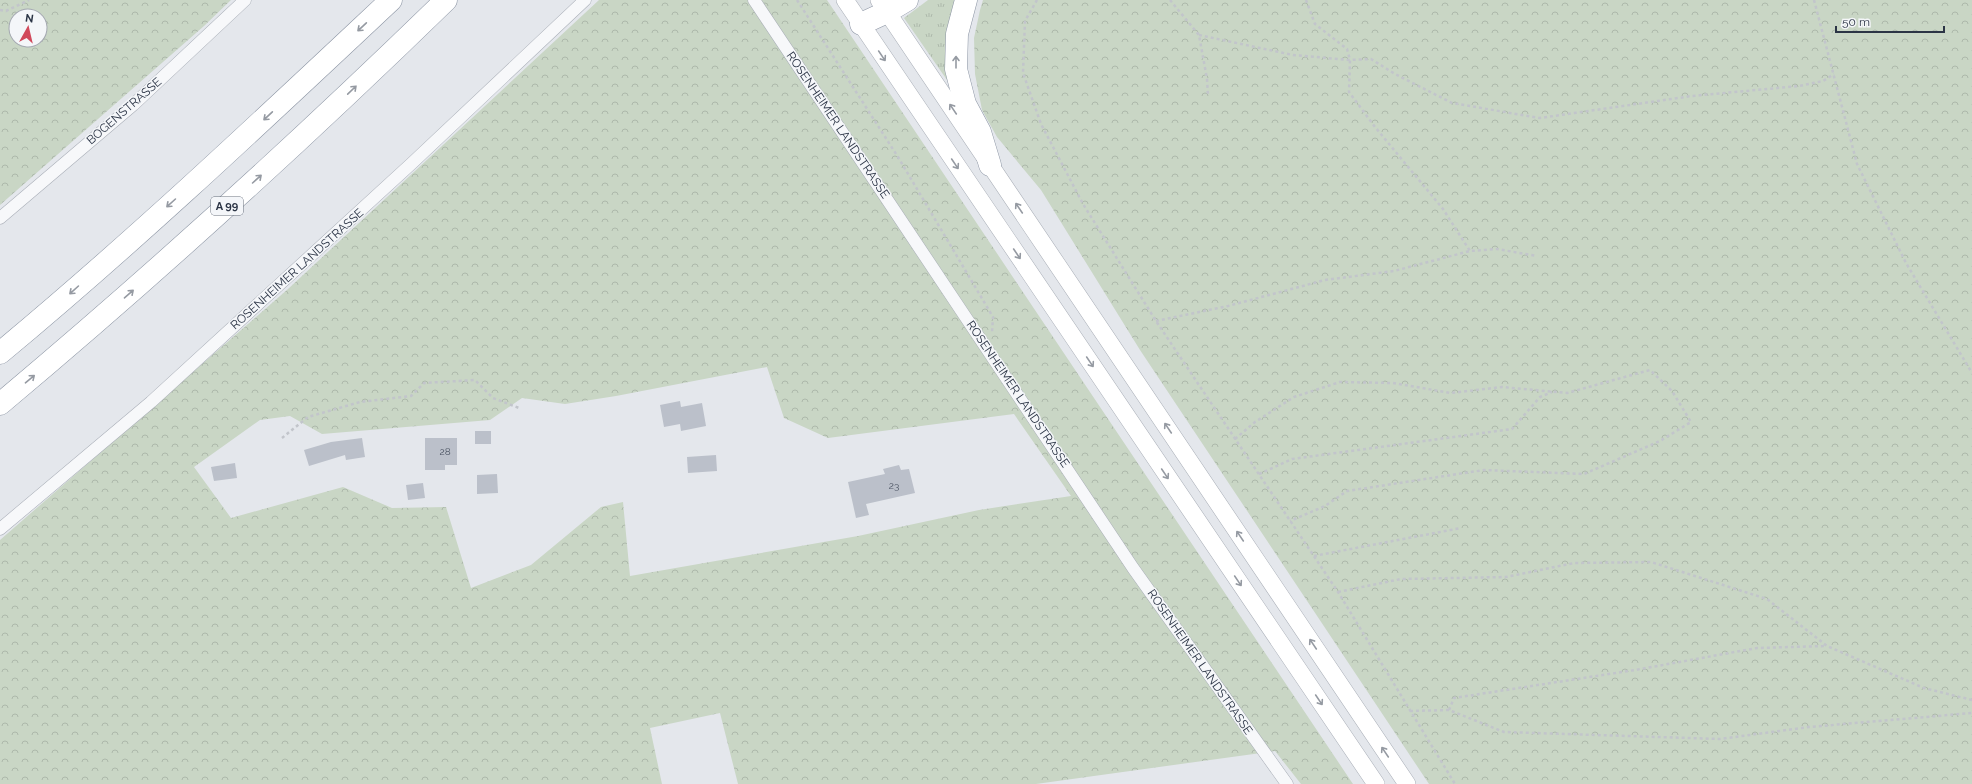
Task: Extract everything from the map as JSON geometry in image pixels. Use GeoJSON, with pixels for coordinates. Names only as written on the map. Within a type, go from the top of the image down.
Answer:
{"type":"FeatureCollection","features":[{"type":"Feature","properties":{"kind":"highway"},"geometry":{"type":"LineString","coordinates":[[0,353],[44,317],[158,216],[391,0]]}},
{"type":"Feature","properties":{"kind":"highway","name":"A 99"},"geometry":{"type":"LineString","coordinates":[[0,404],[70,345],[278,161],[446,0]]}},
{"type":"Feature","properties":{"kind":"highway"},"geometry":{"type":"LineString","coordinates":[[860,24],[881,3],[907,0]]}},
{"type":"Feature","properties":{"kind":"highway"},"geometry":{"type":"LineString","coordinates":[[966,0],[957,34],[956,69],[965,104],[980,132],[990,165]]}},
{"type":"Feature","properties":{"kind":"main road"},"geometry":{"type":"LineString","coordinates":[[845,0],[1376,784]]}},
{"type":"Feature","properties":{"kind":"main road"},"geometry":{"type":"LineString","coordinates":[[881,3],[1407,784]]}},
{"type":"Feature","properties":{"kind":"street","name":"BOGENSTRASSE"},"geometry":{"type":"LineString","coordinates":[[0,218],[133,105],[245,0]]}},
{"type":"Feature","properties":{"kind":"street","name":"ROSENHEIMER LANDSTRASSE"},"geometry":{"type":"LineString","coordinates":[[0,529],[151,402],[411,164],[585,0]]}},
{"type":"Feature","properties":{"kind":"street","name":"ROSENHEIMER LANDSTRASSE"},"geometry":{"type":"LineString","coordinates":[[754,0],[1133,568],[1287,784]]}},
{"type":"Feature","properties":{"kind":"path"},"geometry":{"type":"LineString","coordinates":[[0,10],[6,11],[30,0]]}},
{"type":"Feature","properties":{"kind":"path"},"geometry":{"type":"LineString","coordinates":[[796,0],[898,157],[992,317],[990,352]]}},
{"type":"Feature","properties":{"kind":"path"},"geometry":{"type":"LineString","coordinates":[[1037,0],[1025,21],[1023,73],[1041,124],[1083,204],[1156,321],[1338,592],[1455,784]]}},
{"type":"Feature","properties":{"kind":"path"},"geometry":{"type":"LineString","coordinates":[[1170,0],[1199,35],[1207,79],[1208,96]]}},
{"type":"Feature","properties":{"kind":"path"},"geometry":{"type":"LineString","coordinates":[[1306,0],[1315,24],[1348,49],[1350,60],[1349,92],[1375,127],[1443,208],[1470,251]]}},
{"type":"Feature","properties":{"kind":"path"},"geometry":{"type":"LineString","coordinates":[[1814,0],[1857,164],[1906,263],[1972,373]]}},
{"type":"Feature","properties":{"kind":"path"},"geometry":{"type":"LineString","coordinates":[[1199,35],[1293,55],[1350,60],[1372,59],[1395,74],[1452,104],[1540,118],[1692,96],[1799,86],[1823,81],[1834,74]]}},
{"type":"Feature","properties":{"kind":"path"},"geometry":{"type":"LineString","coordinates":[[1156,321],[1228,306],[1325,280],[1394,271],[1470,251],[1497,249],[1537,256]]}},
{"type":"Feature","properties":{"kind":"path"},"geometry":{"type":"LineString","coordinates":[[1235,439],[1255,422],[1294,397],[1340,382],[1393,383],[1451,393],[1502,387],[1567,393],[1650,370],[1672,391],[1691,422],[1660,440],[1584,474],[1484,470],[1347,491],[1325,506],[1290,521]]}},
{"type":"Feature","properties":{"kind":"path"},"geometry":{"type":"LineString","coordinates":[[282,438],[308,417],[360,402],[411,396],[424,383],[475,380],[492,398],[519,408]]}},
{"type":"Feature","properties":{"kind":"path"},"geometry":{"type":"LineString","coordinates":[[1259,474],[1292,459],[1512,429],[1540,397],[1552,392]]}},
{"type":"Feature","properties":{"kind":"path"},"geometry":{"type":"LineString","coordinates":[[1314,556],[1461,528]]}},
{"type":"Feature","properties":{"kind":"path"},"geometry":{"type":"LineString","coordinates":[[1338,592],[1401,579],[1506,577],[1574,563],[1650,562],[1767,598],[1828,646],[1924,688],[1972,700]]}},
{"type":"Feature","properties":{"kind":"path"},"geometry":{"type":"LineString","coordinates":[[1449,710],[1454,698],[1627,671],[1757,648],[1828,646]]}},
{"type":"Feature","properties":{"kind":"path"},"geometry":{"type":"LineString","coordinates":[[1410,711],[1449,710],[1504,732],[1720,739],[1809,727],[1972,713]]}},
{"type":"Feature","properties":{"kind":"green space"},"geometry":{"type":"Polygon","coordinates":[[[0,0],[231,0],[204,26],[0,205],[0,0]]]}},
{"type":"Feature","properties":{"kind":"green space"},"geometry":{"type":"Polygon","coordinates":[[[599,0],[827,0],[1353,784],[1301,784],[1275,751],[1036,784],[738,784],[720,713],[650,728],[662,784],[0,784],[0,540],[288,289],[599,0]],[[767,367],[616,396],[565,404],[522,398],[490,420],[322,434],[290,416],[260,420],[194,467],[231,518],[343,487],[392,508],[446,507],[471,588],[531,565],[601,507],[623,502],[630,576],[858,536],[979,510],[1071,496],[1014,414],[828,438],[784,418],[767,367]]]}},
{"type":"Feature","properties":{"kind":"green space"},"geometry":{"type":"Polygon","coordinates":[[[928,0],[956,0],[951,79],[947,80],[904,18],[928,0]]]}},
{"type":"Feature","properties":{"kind":"green space"},"geometry":{"type":"Polygon","coordinates":[[[983,0],[1972,0],[1972,784],[1429,784],[1140,350],[1041,190],[997,137],[982,110],[975,74],[974,38],[983,0]]]}},
{"type":"Feature","properties":{"kind":"building"},"geometry":{"type":"Polygon","coordinates":[[[680,401],[681,407],[702,403],[706,426],[681,431],[680,424],[664,427],[660,405],[680,401]]]}},
{"type":"Feature","properties":{"kind":"building"},"geometry":{"type":"Polygon","coordinates":[[[475,431],[491,431],[491,444],[475,444],[475,431]]]}},
{"type":"Feature","properties":{"kind":"building"},"geometry":{"type":"Polygon","coordinates":[[[362,438],[365,457],[346,460],[345,455],[309,466],[304,450],[331,442],[362,438]]]}},
{"type":"Feature","properties":{"kind":"building"},"geometry":{"type":"Polygon","coordinates":[[[425,438],[457,438],[457,465],[445,465],[445,470],[425,470],[425,438]]]}},
{"type":"Feature","properties":{"kind":"building"},"geometry":{"type":"Polygon","coordinates":[[[716,455],[717,471],[688,473],[687,457],[716,455]]]}},
{"type":"Feature","properties":{"kind":"building"},"geometry":{"type":"Polygon","coordinates":[[[235,463],[237,478],[214,481],[211,467],[235,463]]]}},
{"type":"Feature","properties":{"kind":"building"},"geometry":{"type":"Polygon","coordinates":[[[899,465],[901,470],[909,469],[915,493],[866,504],[869,515],[856,518],[848,482],[885,474],[883,469],[899,465]]]}},
{"type":"Feature","properties":{"kind":"building"},"geometry":{"type":"Polygon","coordinates":[[[497,474],[498,493],[477,494],[477,475],[497,474]]]}},
{"type":"Feature","properties":{"kind":"building"},"geometry":{"type":"Polygon","coordinates":[[[423,483],[425,498],[408,500],[406,485],[423,483]]]}}]}
